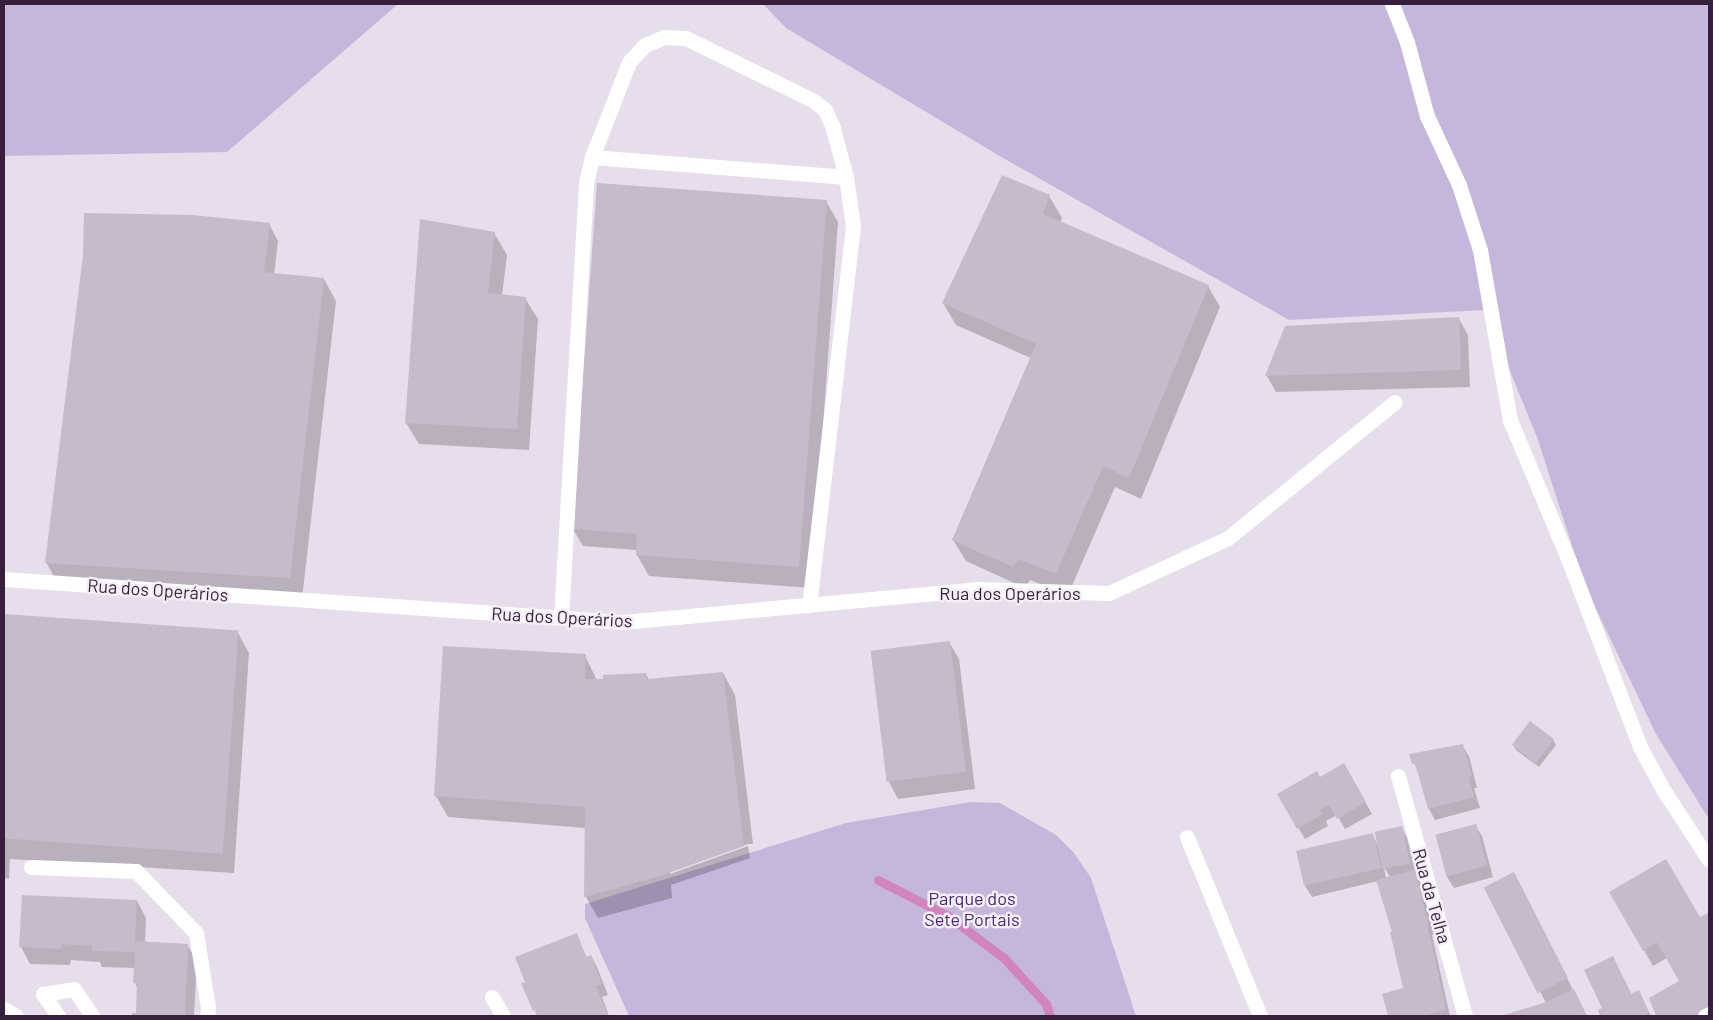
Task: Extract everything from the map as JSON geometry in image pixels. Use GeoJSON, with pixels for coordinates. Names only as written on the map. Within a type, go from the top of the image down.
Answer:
{"type":"FeatureCollection","features":[{"type":"Feature","properties":{"kind":"street"},"geometry":{"type":"LineString","coordinates":[[1392,4],[1407,42],[1427,116],[1459,185],[1480,250],[1510,420],[1569,561],[1640,747],[1664,791],[1709,860]]}},
{"type":"Feature","properties":{"kind":"street"},"geometry":{"type":"LineString","coordinates":[[561,618],[586,183],[592,157],[629,62],[645,45],[664,37],[686,38],[814,101],[825,110],[832,125],[846,177],[852,226],[809,605]]}},
{"type":"Feature","properties":{"kind":"street"},"geometry":{"type":"LineString","coordinates":[[592,157],[846,177]]}},
{"type":"Feature","properties":{"kind":"street","name":"Rua dos Operários"},"geometry":{"type":"LineString","coordinates":[[4,579],[623,622],[977,589],[1109,593],[1228,538],[1395,402]]}},
{"type":"Feature","properties":{"kind":"street","name":"Rua da Telha"},"geometry":{"type":"LineString","coordinates":[[1398,776],[1465,1016]]}},
{"type":"Feature","properties":{"kind":"street"},"geometry":{"type":"LineString","coordinates":[[1187,837],[1260,1016]]}},
{"type":"Feature","properties":{"kind":"street"},"geometry":{"type":"LineString","coordinates":[[31,867],[136,870],[196,933],[208,1007],[207,1016]]}},
{"type":"Feature","properties":{"kind":"street"},"geometry":{"type":"LineString","coordinates":[[58,1016],[44,994],[74,989],[92,1016]]}},
{"type":"Feature","properties":{"kind":"street"},"geometry":{"type":"LineString","coordinates":[[492,997],[503,1016]]}},
{"type":"Feature","properties":{"kind":"street"},"geometry":{"type":"LineString","coordinates":[[4,1009],[16,1016]]}},
{"type":"Feature","properties":{"kind":"street"},"geometry":{"type":"LineString","coordinates":[[1705,1016],[1709,1014]]}},
{"type":"Feature","properties":{"kind":"green space"},"geometry":{"type":"Polygon","coordinates":[[[4,4],[398,4],[227,152],[4,156],[4,4]]]}},
{"type":"Feature","properties":{"kind":"green space"},"geometry":{"type":"Polygon","coordinates":[[[763,4],[1709,4],[1709,819],[1656,734],[1585,586],[1537,437],[1485,310],[1289,320],[1003,158],[786,28],[763,4]]]}},
{"type":"Feature","properties":{"kind":"green space","name":"Parque dos Sete Portais"},"geometry":{"type":"Polygon","coordinates":[[[971,802],[1000,803],[1056,835],[1074,853],[1091,878],[1136,1016],[629,1016],[585,918],[585,904],[846,823],[971,802]]]}},
{"type":"Feature","properties":{"kind":"building"},"geometry":{"type":"Polygon","coordinates":[[[1002,175],[1050,195],[1043,214],[1209,285],[1129,478],[1103,466],[1056,574],[1018,559],[1013,567],[952,540],[1036,344],[942,303],[1002,175]]]}},
{"type":"Feature","properties":{"kind":"building"},"geometry":{"type":"Polygon","coordinates":[[[597,183],[827,200],[799,567],[636,555],[637,534],[572,529],[597,183]]]}},
{"type":"Feature","properties":{"kind":"building"},"geometry":{"type":"Polygon","coordinates":[[[84,213],[192,215],[270,223],[264,272],[324,278],[290,578],[45,563],[83,255],[84,213]]]}},
{"type":"Feature","properties":{"kind":"building"},"geometry":{"type":"Polygon","coordinates":[[[420,219],[495,232],[488,293],[526,297],[517,429],[405,423],[420,219]]]}},
{"type":"Feature","properties":{"kind":"building"},"geometry":{"type":"Polygon","coordinates":[[[1459,317],[1461,370],[1265,376],[1285,326],[1459,317]]]}},
{"type":"Feature","properties":{"kind":"building"},"geometry":{"type":"Polygon","coordinates":[[[4,614],[238,630],[223,854],[4,839],[4,614]]]}},
{"type":"Feature","properties":{"kind":"building"},"geometry":{"type":"Polygon","coordinates":[[[950,641],[966,772],[887,782],[871,651],[950,641]]]}},
{"type":"Feature","properties":{"kind":"building"},"geometry":{"type":"Polygon","coordinates":[[[443,646],[586,654],[585,679],[603,679],[603,675],[646,673],[647,679],[723,672],[744,846],[660,876],[584,897],[585,807],[434,796],[443,646]]]}},
{"type":"Feature","properties":{"kind":"building"},"geometry":{"type":"Polygon","coordinates":[[[1530,721],[1554,739],[1536,763],[1512,745],[1530,721]]]}},
{"type":"Feature","properties":{"kind":"building"},"geometry":{"type":"Polygon","coordinates":[[[1463,744],[1472,776],[1469,777],[1474,797],[1428,809],[1415,763],[1412,764],[1409,754],[1463,744]]]}},
{"type":"Feature","properties":{"kind":"building"},"geometry":{"type":"Polygon","coordinates":[[[1344,763],[1366,802],[1337,819],[1329,805],[1320,810],[1323,814],[1297,829],[1277,794],[1317,771],[1320,777],[1344,763]]]}},
{"type":"Feature","properties":{"kind":"building"},"geometry":{"type":"Polygon","coordinates":[[[1476,824],[1487,866],[1447,876],[1435,835],[1476,824]]]}},
{"type":"Feature","properties":{"kind":"building"},"geometry":{"type":"Polygon","coordinates":[[[1402,826],[1410,863],[1383,869],[1375,832],[1402,826]]]}},
{"type":"Feature","properties":{"kind":"building"},"geometry":{"type":"Polygon","coordinates":[[[1373,833],[1381,868],[1304,886],[1296,851],[1373,833]]]}},
{"type":"Feature","properties":{"kind":"building"},"geometry":{"type":"Polygon","coordinates":[[[1666,859],[1700,917],[1709,913],[1709,1011],[1700,1016],[1656,1016],[1649,998],[1679,981],[1657,942],[1643,951],[1609,892],[1666,859]]]}},
{"type":"Feature","properties":{"kind":"building"},"geometry":{"type":"Polygon","coordinates":[[[1415,870],[1446,1010],[1422,1016],[1388,1016],[1382,994],[1403,988],[1390,932],[1392,932],[1376,880],[1415,870]]]}},
{"type":"Feature","properties":{"kind":"building"},"geometry":{"type":"Polygon","coordinates":[[[1514,872],[1568,978],[1538,993],[1484,887],[1514,872]]]}},
{"type":"Feature","properties":{"kind":"building"},"geometry":{"type":"Polygon","coordinates":[[[22,895],[137,900],[135,941],[188,944],[185,1016],[132,1016],[132,1013],[136,1013],[137,983],[133,983],[135,952],[92,951],[92,946],[62,944],[61,949],[19,947],[22,895]]]}},
{"type":"Feature","properties":{"kind":"building"},"geometry":{"type":"Polygon","coordinates":[[[577,933],[586,957],[591,955],[602,984],[596,986],[608,1016],[538,1016],[536,1010],[533,1011],[521,983],[525,982],[515,957],[577,933]]]}},
{"type":"Feature","properties":{"kind":"building"},"geometry":{"type":"Polygon","coordinates":[[[1613,956],[1631,994],[1639,990],[1649,1012],[1643,1016],[1600,1016],[1598,1010],[1602,1008],[1584,970],[1613,956]]]}},
{"type":"Feature","properties":{"kind":"building"},"geometry":{"type":"Polygon","coordinates":[[[1574,989],[1587,1016],[1501,1016],[1543,1003],[1574,989]]]}},
{"type":"Feature","properties":{"kind":"waterway"},"geometry":{"type":"LineString","coordinates":[[878,880],[948,916],[1004,958],[1046,1004],[1050,1016]]}}]}
